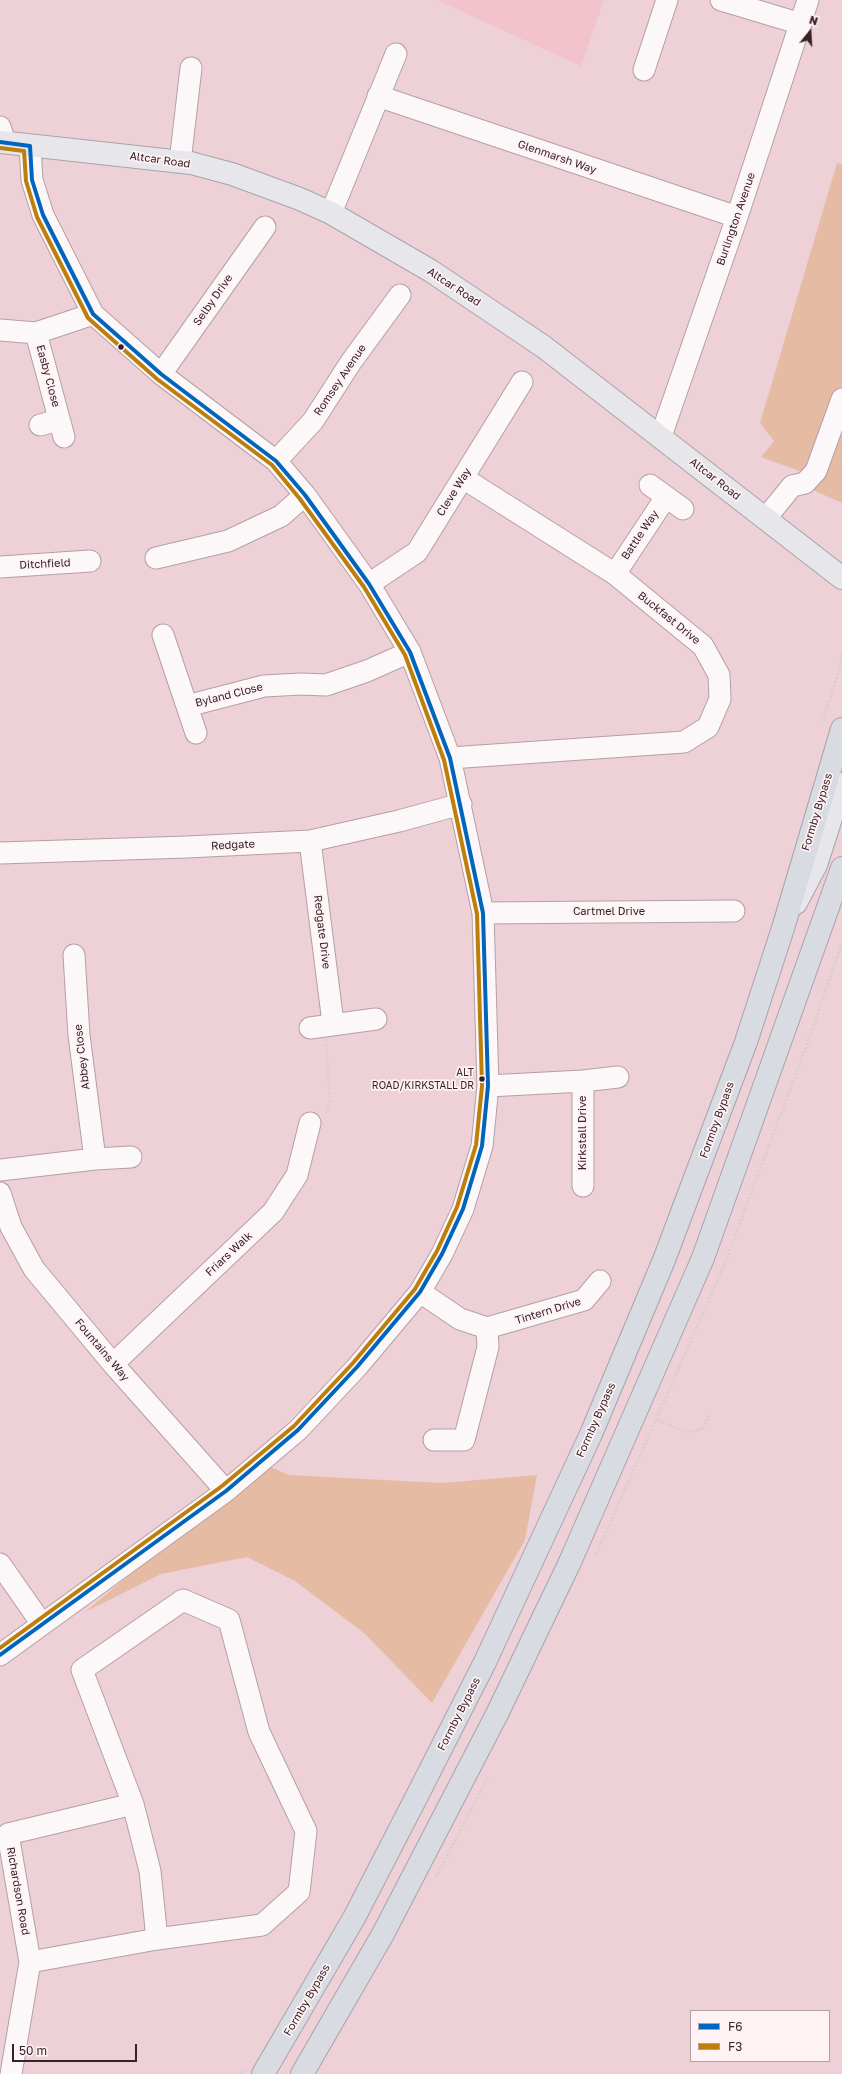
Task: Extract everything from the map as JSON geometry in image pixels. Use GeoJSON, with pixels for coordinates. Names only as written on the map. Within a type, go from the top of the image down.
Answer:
{"type":"FeatureCollection","features":[{"type":"Feature","properties":{"kind":"highway","name":"Formby Bypass"},"geometry":{"type":"LineString","coordinates":[[254,2071],[354,1918],[485,1662],[562,1497],[664,1260],[746,1042],[784,925],[832,726]]}},
{"type":"Feature","properties":{"kind":"highway"},"geometry":{"type":"LineString","coordinates":[[302,2074],[383,1934],[497,1714],[570,1562],[703,1258],[842,868]]}},
{"type":"Feature","properties":{"kind":"main road","name":"Altcar Road"},"geometry":{"type":"LineString","coordinates":[[2,137],[30,146],[180,162],[232,174],[300,199],[331,213],[431,271],[544,347],[838,572]]}},
{"type":"Feature","properties":{"kind":"main road"},"geometry":{"type":"LineString","coordinates":[[784,925],[816,865],[842,784]]}},
{"type":"Feature","properties":{"kind":"street"},"geometry":{"type":"LineString","coordinates":[[644,70],[667,0]]}},
{"type":"Feature","properties":{"kind":"street"},"geometry":{"type":"LineString","coordinates":[[721,0],[801,24]]}},
{"type":"Feature","properties":{"kind":"street","name":"Burlington Avenue"},"geometry":{"type":"LineString","coordinates":[[661,436],[737,217],[808,0]]}},
{"type":"Feature","properties":{"kind":"street"},"geometry":{"type":"LineString","coordinates":[[331,213],[396,54]]}},
{"type":"Feature","properties":{"kind":"street"},"geometry":{"type":"LineString","coordinates":[[180,162],[191,68]]}},
{"type":"Feature","properties":{"kind":"street","name":"Glenmarsh Way"},"geometry":{"type":"LineString","coordinates":[[378,96],[737,217]]}},
{"type":"Feature","properties":{"kind":"street"},"geometry":{"type":"LineString","coordinates":[[0,1655],[226,1491],[298,1430],[357,1367],[420,1292],[442,1254],[463,1209],[482,1146],[488,1086],[484,913],[450,758],[410,652],[369,584],[305,494],[276,462],[161,374],[93,314],[43,215],[32,180],[30,146]]}},
{"type":"Feature","properties":{"kind":"street","name":"Selby Drive"},"geometry":{"type":"LineString","coordinates":[[161,374],[265,227]]}},
{"type":"Feature","properties":{"kind":"street","name":"Romsey Avenue"},"geometry":{"type":"LineString","coordinates":[[276,462],[312,421],[351,362],[400,295]]}},
{"type":"Feature","properties":{"kind":"street"},"geometry":{"type":"LineString","coordinates":[[0,330],[36,333],[93,314]]}},
{"type":"Feature","properties":{"kind":"street","name":"Easby Close"},"geometry":{"type":"LineString","coordinates":[[36,333],[55,427]]}},
{"type":"Feature","properties":{"kind":"street","name":"Cleve Way"},"geometry":{"type":"LineString","coordinates":[[369,584],[417,552],[521,382]]}},
{"type":"Feature","properties":{"kind":"street"},"geometry":{"type":"LineString","coordinates":[[766,518],[792,486],[805,483],[816,471],[842,399]]}},
{"type":"Feature","properties":{"kind":"street","name":"Buckfast Drive"},"geometry":{"type":"LineString","coordinates":[[450,758],[684,742],[708,726],[720,699],[719,675],[703,646],[614,574],[463,478]]}},
{"type":"Feature","properties":{"kind":"street","name":"Battle Way"},"geometry":{"type":"LineString","coordinates":[[614,574],[658,491],[683,510]]}},
{"type":"Feature","properties":{"kind":"street"},"geometry":{"type":"LineString","coordinates":[[156,558],[228,541],[281,516],[305,494]]}},
{"type":"Feature","properties":{"kind":"street","name":"Ditchfield"},"geometry":{"type":"LineString","coordinates":[[0,567],[91,562]]}},
{"type":"Feature","properties":{"kind":"street","name":"Byland Close"},"geometry":{"type":"LineString","coordinates":[[162,635],[196,733]]}},
{"type":"Feature","properties":{"kind":"street","name":"Byland Close"},"geometry":{"type":"LineString","coordinates":[[187,706],[264,686],[301,684],[326,685],[367,671],[410,652]]}},
{"type":"Feature","properties":{"kind":"street","name":"Redgate"},"geometry":{"type":"LineString","coordinates":[[0,853],[187,847],[310,840],[399,821],[461,804]]}},
{"type":"Feature","properties":{"kind":"street","name":"Redgate Drive"},"geometry":{"type":"LineString","coordinates":[[310,840],[322,1026]]}},
{"type":"Feature","properties":{"kind":"street","name":"Cartmel Drive"},"geometry":{"type":"LineString","coordinates":[[484,913],[734,911]]}},
{"type":"Feature","properties":{"kind":"street","name":"Abbey Close"},"geometry":{"type":"LineString","coordinates":[[74,955],[79,1035],[95,1159]]}},
{"type":"Feature","properties":{"kind":"street"},"geometry":{"type":"LineString","coordinates":[[322,1026],[376,1018]]}},
{"type":"Feature","properties":{"kind":"street","name":"Kirkstall Drive"},"geometry":{"type":"LineString","coordinates":[[488,1086],[583,1081],[618,1077]]}},
{"type":"Feature","properties":{"kind":"street","name":"Kirkstall Drive"},"geometry":{"type":"LineString","coordinates":[[583,1081],[584,1186]]}},
{"type":"Feature","properties":{"kind":"street","name":"Friars Walk"},"geometry":{"type":"LineString","coordinates":[[113,1364],[273,1212],[297,1175],[310,1123]]}},
{"type":"Feature","properties":{"kind":"street"},"geometry":{"type":"LineString","coordinates":[[0,1170],[131,1156]]}},
{"type":"Feature","properties":{"kind":"street","name":"Fountains Way"},"geometry":{"type":"LineString","coordinates":[[0,1194],[10,1227],[34,1269],[113,1364],[226,1491]]}},
{"type":"Feature","properties":{"kind":"street","name":"Tintern Drive"},"geometry":{"type":"LineString","coordinates":[[487,1328],[584,1300],[600,1281]]}},
{"type":"Feature","properties":{"kind":"street"},"geometry":{"type":"LineString","coordinates":[[420,1292],[460,1319],[487,1328],[488,1347],[464,1440],[434,1440]]}},
{"type":"Feature","properties":{"kind":"street"},"geometry":{"type":"LineString","coordinates":[[0,1564],[42,1624]]}},
{"type":"Feature","properties":{"kind":"street"},"geometry":{"type":"LineString","coordinates":[[30,1962],[156,1939],[262,1925],[299,1892],[306,1831],[259,1732],[230,1620],[183,1600],[82,1670],[133,1804],[150,1870],[156,1939]]}},
{"type":"Feature","properties":{"kind":"street","name":"Richardson Road"},"geometry":{"type":"LineString","coordinates":[[11,2074],[30,1962],[8,1834],[133,1804]]}},
{"type":"Feature","properties":{"kind":"path"},"geometry":{"type":"LineString","coordinates":[[832,726],[842,653]]}},
{"type":"Feature","properties":{"kind":"path"},"geometry":{"type":"LineString","coordinates":[[310,1123],[311,1111],[327,1112],[330,1099],[322,1026]]}},
{"type":"Feature","properties":{"kind":"path"},"geometry":{"type":"LineString","coordinates":[[636,1412],[686,1432],[703,1429],[710,1413]]}},
{"type":"Feature","properties":{"kind":"path"},"geometry":{"type":"LineString","coordinates":[[240,2074],[254,2071]]}},
{"type":"Feature","properties":{"kind":"shaded area"},"geometry":{"type":"Polygon","coordinates":[[[437,0],[604,0],[581,66],[437,0]]]}},
{"type":"Feature","properties":{"kind":"shaded area"},"geometry":{"type":"Polygon","coordinates":[[[837,163],[842,164],[842,503],[811,489],[816,477],[761,457],[774,441],[760,423],[837,163]]]}},
{"type":"Feature","properties":{"kind":"shaded area"},"geometry":{"type":"Polygon","coordinates":[[[263,1464],[289,1475],[441,1483],[537,1475],[525,1540],[432,1703],[364,1633],[295,1581],[247,1557],[161,1574],[85,1612],[263,1464]]]}},
{"type":"Feature","properties":{"kind":"transit line","name":"F6"},"geometry":{"type":"LineString","coordinates":[[0,142],[30,146],[32,180],[43,215],[93,314],[161,374],[276,461],[305,495],[369,584],[410,652],[450,758],[483,913],[488,1086],[482,1146],[463,1209],[442,1254],[420,1292],[357,1367],[298,1430],[226,1491],[0,1655]]}},
{"type":"Feature","properties":{"kind":"transit line","name":"F3"},"geometry":{"type":"LineString","coordinates":[[0,148],[24,151],[26,181],[37,217],[88,318],[157,379],[272,465],[300,499],[364,587],[405,655],[444,760],[477,914],[482,1086],[476,1145],[457,1207],[437,1251],[415,1289],[353,1363],[294,1426],[222,1486],[0,1648]]}},
{"type":"Feature","properties":{"kind":"place","name":"ALT ROAD/KIRKSTALL DR"},"geometry":{"type":"Point","coordinates":[482,1079]}}]}
